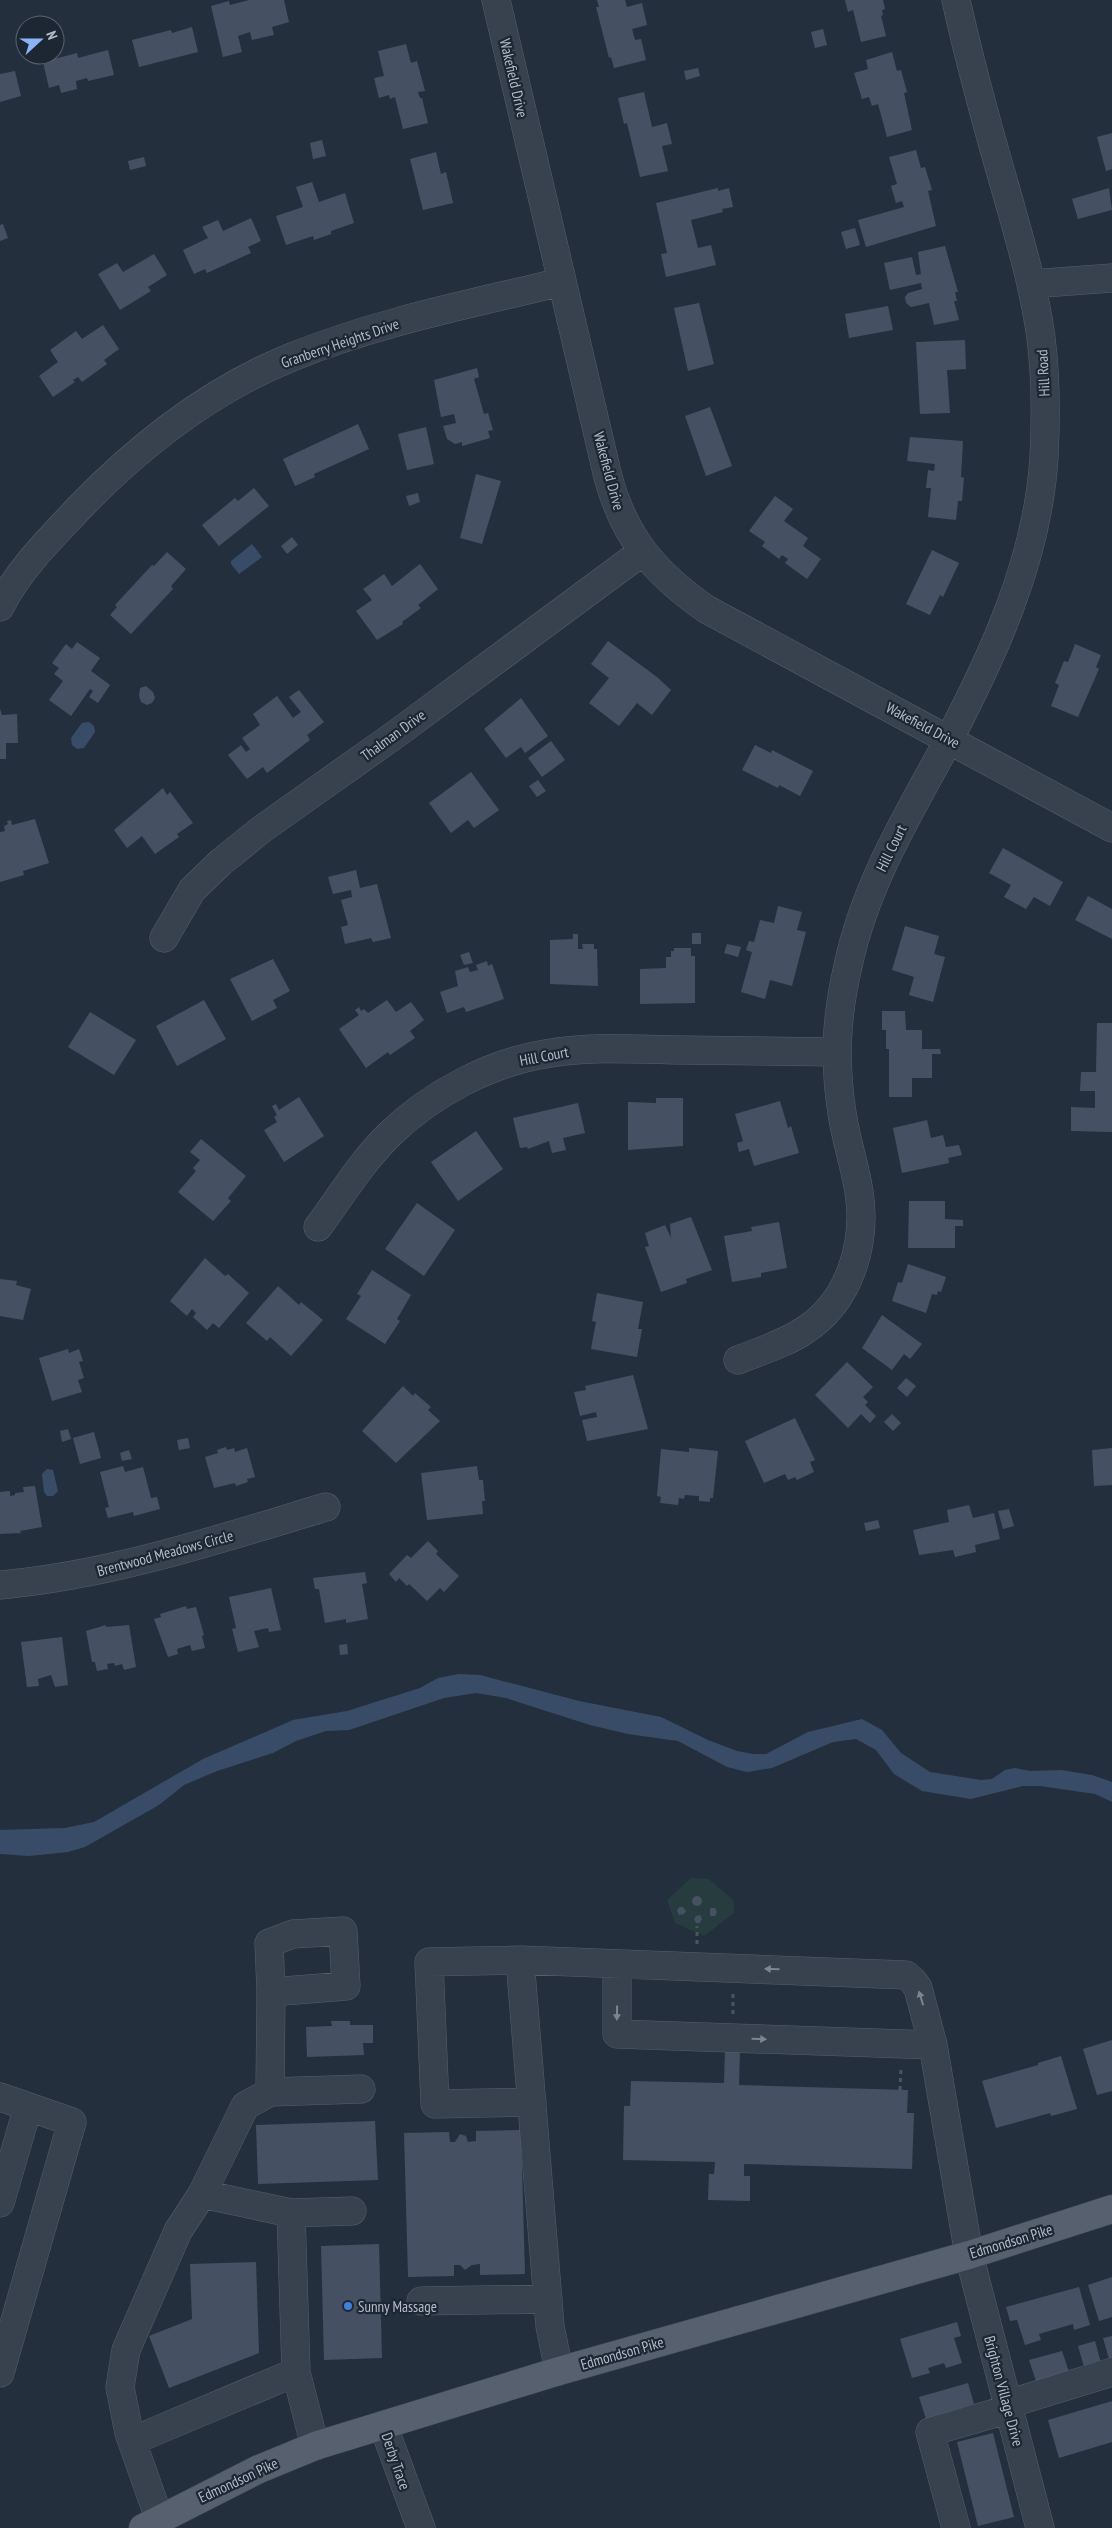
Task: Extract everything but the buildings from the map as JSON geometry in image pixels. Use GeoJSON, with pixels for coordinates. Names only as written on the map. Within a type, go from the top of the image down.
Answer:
{"type":"FeatureCollection","features":[{"type":"Feature","properties":{"kind":"main road","name":"Edmondson Pike"},"geometry":{"type":"LineString","coordinates":[[151,2523],[259,2468],[316,2446],[559,2371],[969,2255],[1112,2209]]}},
{"type":"Feature","properties":{"kind":"street","name":"Wakefield Drive"},"geometry":{"type":"LineString","coordinates":[[496,0],[561,282],[613,493],[624,523],[642,552],[678,589],[706,609],[949,738],[1112,828]]}},
{"type":"Feature","properties":{"kind":"street","name":"Hill Road"},"geometry":{"type":"LineString","coordinates":[[949,738],[1009,608],[1023,568],[1037,516],[1044,457],[1045,402],[1041,336],[1031,284],[956,0]]}},
{"type":"Feature","properties":{"kind":"street"},"geometry":{"type":"LineString","coordinates":[[1031,284],[1112,278]]}},
{"type":"Feature","properties":{"kind":"street","name":"Granberry Heights Drive"},"geometry":{"type":"LineString","coordinates":[[0,607],[15,581],[109,476],[167,427],[223,392],[270,366],[318,347],[398,323],[561,282]]}},
{"type":"Feature","properties":{"kind":"street","name":"Thalman Drive"},"geometry":{"type":"LineString","coordinates":[[164,938],[192,890],[221,862],[262,829],[396,734],[642,552]]}},
{"type":"Feature","properties":{"kind":"street","name":"Hill Court"},"geometry":{"type":"LineString","coordinates":[[738,1360],[785,1341],[813,1324],[838,1296],[855,1262],[860,1239],[861,1206],[841,1108],[836,1052],[840,1006],[860,920],[899,831],[949,738]]}},
{"type":"Feature","properties":{"kind":"street","name":"Hill Court"},"geometry":{"type":"LineString","coordinates":[[318,1227],[369,1158],[389,1135],[405,1121],[452,1089],[498,1067],[544,1054],[598,1049],[836,1052]]}},
{"type":"Feature","properties":{"kind":"street","name":"Brentwood Meadows Circle"},"geometry":{"type":"LineString","coordinates":[[0,1585],[62,1578],[119,1566],[216,1540],[326,1507]]}},
{"type":"Feature","properties":{"kind":"street"},"geometry":{"type":"LineString","coordinates":[[520,1960],[550,2326],[559,2371]]}},
{"type":"Feature","properties":{"kind":"street","name":"Brighton Village Drive"},"geometry":{"type":"LineString","coordinates":[[532,2102],[436,2104],[429,1962],[520,1960],[906,1975],[910,1977],[918,1988],[934,2045],[969,2255],[1040,2528]]}},
{"type":"Feature","properties":{"kind":"street"},"geometry":{"type":"LineString","coordinates":[[618,1965],[617,2034],[934,2045]]}},
{"type":"Feature","properties":{"kind":"street"},"geometry":{"type":"LineString","coordinates":[[270,2092],[271,1992]]}},
{"type":"Feature","properties":{"kind":"street"},"geometry":{"type":"LineString","coordinates":[[151,2523],[120,2386],[126,2350],[178,2231],[202,2194],[245,2106],[270,2092],[361,2089]]}},
{"type":"Feature","properties":{"kind":"street"},"geometry":{"type":"LineString","coordinates":[[0,2098],[72,2122],[0,2372]]}},
{"type":"Feature","properties":{"kind":"street"},"geometry":{"type":"LineString","coordinates":[[0,2203],[28,2107]]}},
{"type":"Feature","properties":{"kind":"street"},"geometry":{"type":"LineString","coordinates":[[202,2194],[291,2213],[352,2211]]}},
{"type":"Feature","properties":{"kind":"street"},"geometry":{"type":"LineString","coordinates":[[291,2213],[296,2372],[316,2446]]}},
{"type":"Feature","properties":{"kind":"street"},"geometry":{"type":"LineString","coordinates":[[421,2301],[548,2299]]}},
{"type":"Feature","properties":{"kind":"street"},"geometry":{"type":"LineString","coordinates":[[132,2440],[296,2372]]}},
{"type":"Feature","properties":{"kind":"street"},"geometry":{"type":"LineString","coordinates":[[956,2528],[930,2432],[1112,2372]]}},
{"type":"Feature","properties":{"kind":"street","name":"Derby Trace"},"geometry":{"type":"LineString","coordinates":[[383,2425],[421,2528]]}},
{"type":"Feature","properties":{"kind":"street","name":"Derby Trace"},"geometry":{"type":"LineString","coordinates":[[405,2528],[408,2496]]}},
{"type":"Feature","properties":{"kind":"path"},"geometry":{"type":"LineString","coordinates":[[728,1968],[733,1984],[733,2019]]}},
{"type":"Feature","properties":{"kind":"green space"},"geometry":{"type":"Polygon","coordinates":[[[691,1878],[709,1879],[734,1901],[734,1913],[704,1936],[675,1923],[667,1900],[691,1878]]]}},
{"type":"Feature","properties":{"kind":"water"},"geometry":{"type":"Polygon","coordinates":[[[252,544],[262,557],[239,574],[231,564],[231,561],[252,544]]]}},
{"type":"Feature","properties":{"kind":"water"},"geometry":{"type":"Polygon","coordinates":[[[89,722],[94,726],[95,732],[84,748],[77,749],[72,745],[71,738],[82,723],[89,722]]]}},
{"type":"Feature","properties":{"kind":"water"},"geometry":{"type":"Polygon","coordinates":[[[47,1469],[53,1470],[58,1491],[53,1496],[47,1496],[44,1492],[42,1474],[47,1469]]]}},
{"type":"Feature","properties":{"kind":"water"},"geometry":{"type":"Polygon","coordinates":[[[459,1674],[480,1675],[579,1701],[661,1717],[708,1740],[737,1751],[753,1754],[766,1754],[808,1732],[862,1719],[882,1730],[901,1753],[930,1772],[981,1780],[992,1779],[1005,1770],[1015,1768],[1030,1771],[1061,1770],[1092,1775],[1112,1782],[1112,1802],[1095,1794],[1040,1786],[1023,1786],[971,1799],[922,1791],[894,1774],[876,1750],[856,1739],[833,1742],[772,1768],[747,1772],[727,1767],[678,1741],[628,1734],[590,1725],[506,1698],[476,1693],[444,1698],[349,1730],[326,1731],[296,1741],[273,1753],[217,1771],[184,1785],[159,1805],[85,1847],[68,1852],[29,1856],[0,1854],[0,1830],[65,1828],[94,1822],[203,1759],[293,1720],[347,1711],[420,1688],[438,1678],[459,1674]]]}},
{"type":"Feature","properties":{"kind":"place","name":"Sunny Massage"},"geometry":{"type":"Point","coordinates":[348,2306]}}]}
